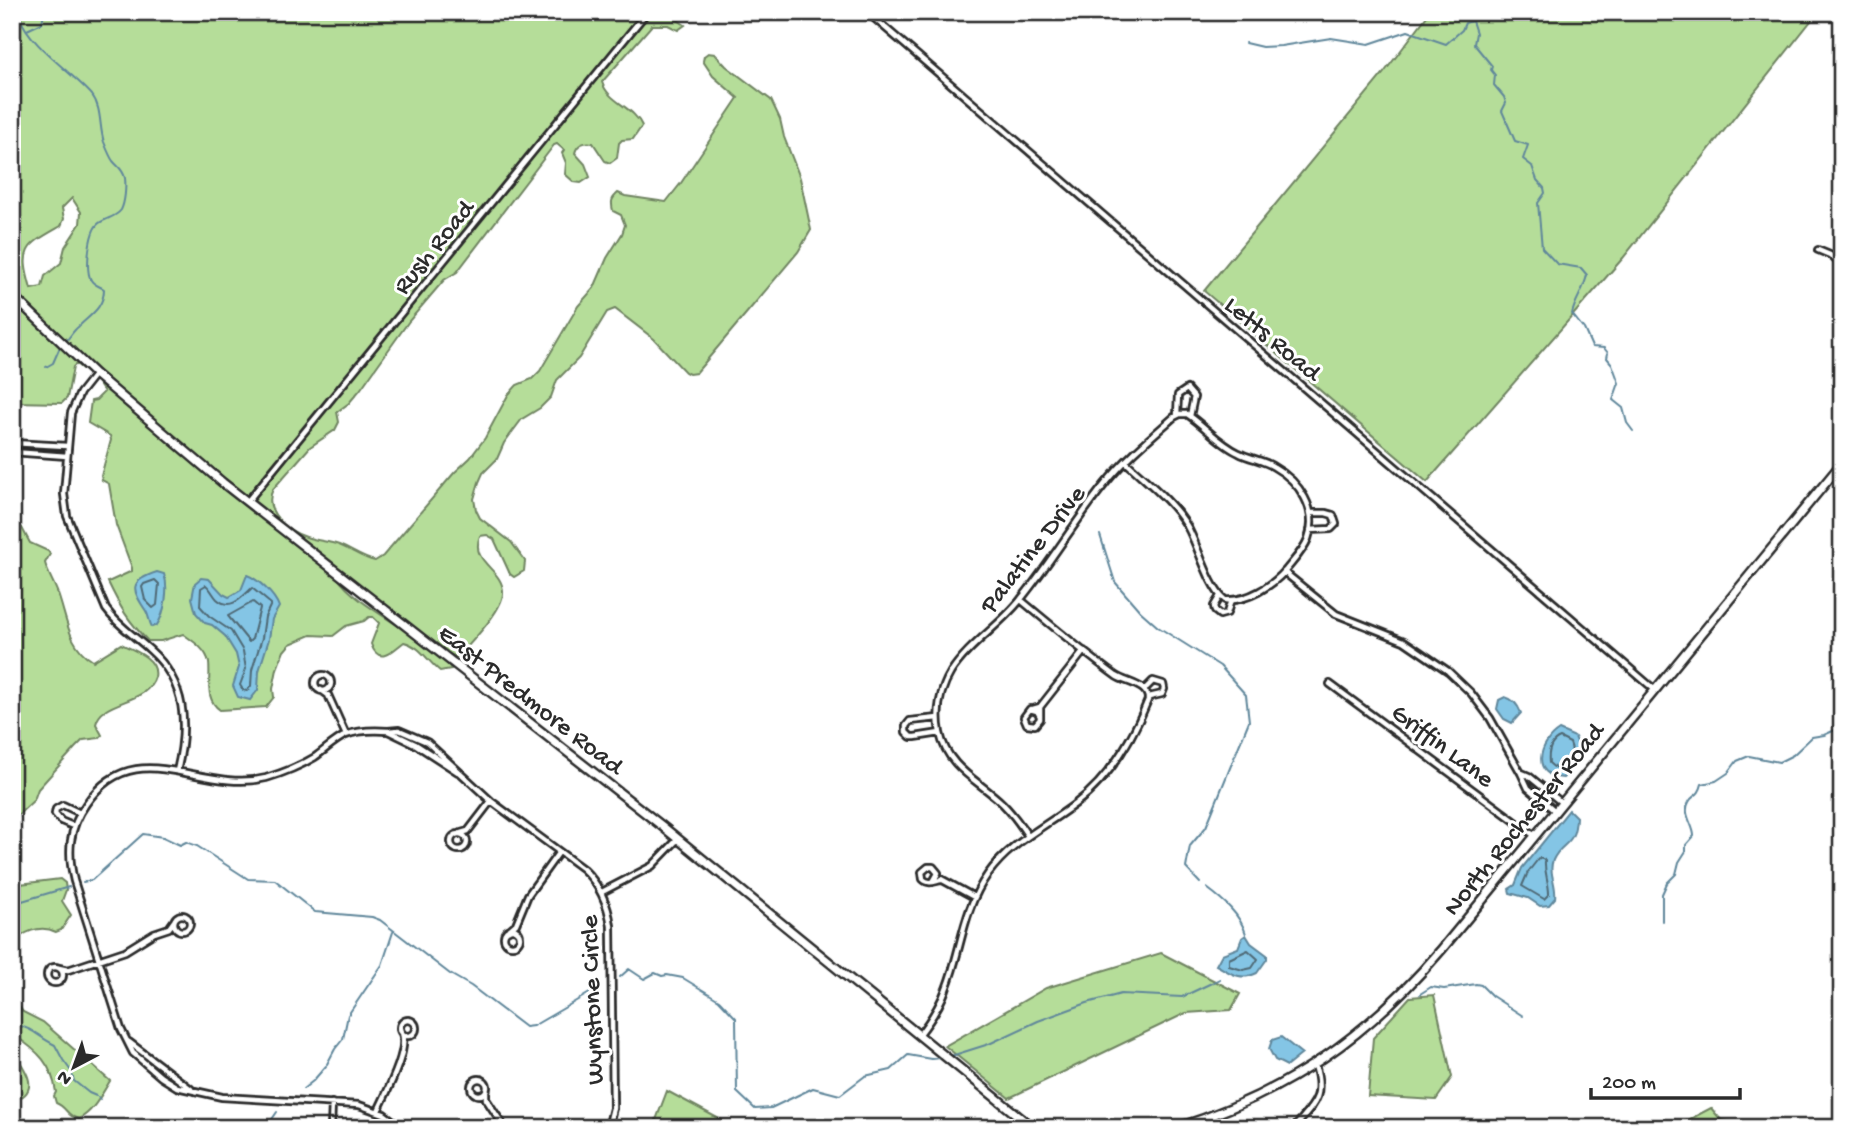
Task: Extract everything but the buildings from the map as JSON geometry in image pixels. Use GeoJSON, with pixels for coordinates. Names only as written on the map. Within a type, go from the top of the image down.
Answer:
{"type":"FeatureCollection","features":[{"type":"Feature","properties":{"kind":"street","name":"Rush Road"},"geometry":{"type":"LineString","coordinates":[[247,503],[647,12]]}},
{"type":"Feature","properties":{"kind":"street","name":"Letts Road"},"geometry":{"type":"LineString","coordinates":[[867,12],[1655,690]]}},
{"type":"Feature","properties":{"kind":"street"},"geometry":{"type":"LineString","coordinates":[[1818,250],[1830,255],[1842,265]]}},
{"type":"Feature","properties":{"kind":"street","name":"East Predmore Road"},"geometry":{"type":"LineString","coordinates":[[12,295],[95,374],[247,503],[678,839],[1032,1128]]}},
{"type":"Feature","properties":{"kind":"street"},"geometry":{"type":"LineString","coordinates":[[95,374],[79,393],[73,407],[64,494],[68,516],[106,609],[114,620],[157,656],[179,694],[185,719],[177,771]]}},
{"type":"Feature","properties":{"kind":"street","name":"Palatine Drive"},"geometry":{"type":"LineString","coordinates":[[1028,836],[1000,801],[960,769],[948,753],[940,733],[938,718],[941,696],[951,672],[1021,600],[1087,507],[1126,462],[1177,415],[1178,395],[1187,389],[1194,397],[1190,416]]}},
{"type":"Feature","properties":{"kind":"street"},"geometry":{"type":"LineString","coordinates":[[1126,462],[1181,517],[1224,600],[1263,590],[1284,572],[1302,551],[1310,530],[1311,513],[1303,493],[1286,475],[1230,448],[1190,416],[1177,415]]}},
{"type":"Feature","properties":{"kind":"street"},"geometry":{"type":"LineString","coordinates":[[12,443],[67,446]]}},
{"type":"Feature","properties":{"kind":"street"},"geometry":{"type":"LineString","coordinates":[[35,453],[36,443]]}},
{"type":"Feature","properties":{"kind":"street"},"geometry":{"type":"LineString","coordinates":[[12,452],[66,456]]}},
{"type":"Feature","properties":{"kind":"street","name":"North Rochester Road"},"geometry":{"type":"LineString","coordinates":[[1177,1128],[1239,1105],[1289,1081],[1368,1025],[1410,986],[1842,463]]}},
{"type":"Feature","properties":{"kind":"street"},"geometry":{"type":"LineString","coordinates":[[1310,530],[1331,529],[1336,524],[1334,515],[1311,513]]}},
{"type":"Feature","properties":{"kind":"street"},"geometry":{"type":"LineString","coordinates":[[1284,572],[1336,614],[1404,642],[1448,671],[1471,693],[1490,718],[1528,788],[1555,811]]}},
{"type":"Feature","properties":{"kind":"street"},"geometry":{"type":"LineString","coordinates":[[1220,596],[1214,606],[1220,615],[1227,612],[1231,600]]}},
{"type":"Feature","properties":{"kind":"street"},"geometry":{"type":"LineString","coordinates":[[1021,600],[1118,677],[1144,689],[1149,697]]}},
{"type":"Feature","properties":{"kind":"street"},"geometry":{"type":"LineString","coordinates":[[1040,707],[1040,716],[1035,725],[1026,722],[1026,712],[1040,707],[1084,651]]}},
{"type":"Feature","properties":{"kind":"street"},"geometry":{"type":"LineString","coordinates":[[328,695],[328,677],[320,675],[314,683],[328,695],[345,736]]}},
{"type":"Feature","properties":{"kind":"street"},"geometry":{"type":"LineString","coordinates":[[1144,689],[1153,681],[1158,680],[1163,684],[1162,694],[1149,697]]}},
{"type":"Feature","properties":{"kind":"street","name":"Griffin Lane"},"geometry":{"type":"LineString","coordinates":[[1330,684],[1535,836]]}},
{"type":"Feature","properties":{"kind":"street"},"geometry":{"type":"LineString","coordinates":[[321,690],[330,687]]}},
{"type":"Feature","properties":{"kind":"street"},"geometry":{"type":"LineString","coordinates":[[918,1035],[933,1015],[946,990],[974,897],[1002,856],[1078,802],[1106,774],[1132,737],[1149,697]]}},
{"type":"Feature","properties":{"kind":"street"},"geometry":{"type":"LineString","coordinates":[[1033,709],[1040,716]]}},
{"type":"Feature","properties":{"kind":"street"},"geometry":{"type":"LineString","coordinates":[[938,718],[911,721],[906,726],[906,732],[911,737],[940,733]]}},
{"type":"Feature","properties":{"kind":"street","name":"Wynstone Circle"},"geometry":{"type":"LineString","coordinates":[[403,1128],[377,1111],[359,1105],[222,1097],[177,1087],[138,1058],[118,1021],[72,870],[70,840],[73,826],[99,789],[125,772],[140,768],[177,771],[213,780],[265,778],[301,765],[345,736],[364,731],[399,730],[420,738],[447,759],[491,801],[590,875],[602,892],[611,926],[613,1108],[608,1128]]}},
{"type":"Feature","properties":{"kind":"street","name":"Wynstone Circle"},"geometry":{"type":"LineString","coordinates":[[388,731],[415,744],[443,765],[458,772]]}},
{"type":"Feature","properties":{"kind":"street"},"geometry":{"type":"LineString","coordinates":[[1521,773],[1529,776],[1562,803]]}},
{"type":"Feature","properties":{"kind":"street"},"geometry":{"type":"LineString","coordinates":[[468,831],[451,840],[453,847],[463,848],[468,831],[491,801]]}},
{"type":"Feature","properties":{"kind":"street"},"geometry":{"type":"LineString","coordinates":[[73,826],[58,820],[56,809],[63,805],[80,813]]}},
{"type":"Feature","properties":{"kind":"street"},"geometry":{"type":"LineString","coordinates":[[459,834],[467,839]]}},
{"type":"Feature","properties":{"kind":"street"},"geometry":{"type":"LineString","coordinates":[[602,892],[652,866],[678,839]]}},
{"type":"Feature","properties":{"kind":"street"},"geometry":{"type":"LineString","coordinates":[[516,924],[519,942],[509,945],[504,936],[516,924],[523,903],[559,852]]}},
{"type":"Feature","properties":{"kind":"street"},"geometry":{"type":"LineString","coordinates":[[942,880],[928,883],[923,880],[923,869],[933,867],[942,880],[974,897]]}},
{"type":"Feature","properties":{"kind":"street"},"geometry":{"type":"LineString","coordinates":[[933,882],[938,873]]}},
{"type":"Feature","properties":{"kind":"street"},"geometry":{"type":"LineString","coordinates":[[68,971],[54,967],[49,969],[48,979],[54,983],[68,971],[125,951],[154,933],[169,928],[185,931],[190,922],[182,915],[169,928]]}},
{"type":"Feature","properties":{"kind":"street"},"geometry":{"type":"LineString","coordinates":[[174,921],[177,930]]}},
{"type":"Feature","properties":{"kind":"street"},"geometry":{"type":"LineString","coordinates":[[509,930],[518,932]]}},
{"type":"Feature","properties":{"kind":"street"},"geometry":{"type":"LineString","coordinates":[[59,968],[62,977]]}},
{"type":"Feature","properties":{"kind":"street"},"geometry":{"type":"LineString","coordinates":[[377,1111],[395,1072],[404,1041],[402,1023],[409,1020],[416,1027],[415,1032],[404,1041]]}},
{"type":"Feature","properties":{"kind":"street"},"geometry":{"type":"LineString","coordinates":[[402,1033],[411,1036]]}},
{"type":"Feature","properties":{"kind":"street","name":"Wynstone Circle"},"geometry":{"type":"LineString","coordinates":[[129,1042],[191,1090]]}},
{"type":"Feature","properties":{"kind":"street"},"geometry":{"type":"LineString","coordinates":[[1294,1128],[1320,1093],[1315,1065]]}},
{"type":"Feature","properties":{"kind":"street"},"geometry":{"type":"LineString","coordinates":[[486,1098],[471,1089],[475,1080],[485,1082],[486,1098],[505,1128]]}},
{"type":"Feature","properties":{"kind":"street"},"geometry":{"type":"LineString","coordinates":[[478,1095],[486,1090]]}},
{"type":"Feature","properties":{"kind":"street"},"geometry":{"type":"LineString","coordinates":[[331,1128],[332,1103]]}},
{"type":"Feature","properties":{"kind":"green space"},"geometry":{"type":"Polygon","coordinates":[[[12,12],[666,12],[685,25],[678,30],[668,25],[652,25],[602,82],[610,95],[633,114],[642,126],[633,139],[619,143],[617,158],[610,163],[605,161],[593,143],[582,144],[575,153],[585,164],[590,177],[581,183],[574,182],[565,174],[566,163],[562,153],[564,150],[557,144],[554,145],[457,272],[444,280],[409,321],[360,390],[337,412],[339,422],[335,430],[310,447],[273,489],[270,497],[274,512],[291,530],[339,545],[375,561],[383,556],[470,458],[485,438],[508,395],[517,385],[532,379],[540,371],[578,306],[594,288],[607,258],[622,234],[625,225],[621,215],[613,211],[614,197],[618,193],[666,202],[738,98],[713,76],[703,61],[704,56],[708,53],[715,54],[726,66],[771,100],[800,178],[811,230],[798,252],[696,373],[685,372],[654,339],[615,309],[607,312],[579,358],[557,380],[551,397],[540,408],[522,419],[504,443],[497,459],[483,473],[474,499],[480,518],[511,542],[525,561],[524,571],[514,577],[510,574],[494,539],[487,535],[480,536],[479,553],[502,585],[502,600],[492,617],[460,655],[456,657],[448,653],[337,577],[356,597],[421,641],[451,669],[440,671],[419,650],[404,642],[386,655],[378,655],[371,644],[379,623],[369,617],[346,626],[333,636],[311,635],[290,644],[277,669],[274,697],[266,707],[220,710],[210,695],[209,663],[203,650],[183,634],[161,641],[148,641],[125,613],[108,582],[132,571],[132,568],[116,525],[109,484],[102,480],[101,476],[110,436],[88,423],[91,401],[104,392],[95,379],[76,364],[73,367],[67,398],[62,403],[12,402],[12,12]],[[72,198],[62,208],[64,219],[61,226],[28,250],[26,265],[31,289],[42,287],[45,276],[61,263],[65,247],[80,224],[81,212],[72,198]]]}},
{"type":"Feature","properties":{"kind":"green space"},"geometry":{"type":"Polygon","coordinates":[[[1430,12],[1818,12],[1623,258],[1427,482],[1204,291],[1383,74],[1430,12]]]}},
{"type":"Feature","properties":{"kind":"green space"},"geometry":{"type":"Polygon","coordinates":[[[12,522],[22,528],[30,543],[50,554],[45,563],[46,567],[78,648],[93,661],[121,644],[149,660],[153,665],[155,677],[143,693],[106,710],[100,716],[96,724],[102,735],[99,738],[83,740],[38,789],[34,800],[12,824],[12,522]]]}},
{"type":"Feature","properties":{"kind":"green space"},"geometry":{"type":"Polygon","coordinates":[[[60,879],[65,883],[66,890],[62,901],[71,915],[61,930],[56,932],[38,929],[21,936],[12,945],[12,885],[60,879]]]}},
{"type":"Feature","properties":{"kind":"green space"},"geometry":{"type":"Polygon","coordinates":[[[1161,953],[1240,994],[1231,1010],[1186,1013],[1009,1098],[945,1046],[1046,988],[1161,953]]]}},
{"type":"Feature","properties":{"kind":"green space"},"geometry":{"type":"Polygon","coordinates":[[[12,992],[23,1012],[43,1022],[110,1081],[93,1107],[79,1119],[56,1103],[54,1082],[43,1059],[15,1036],[12,1037],[12,992]]]}},
{"type":"Feature","properties":{"kind":"green space"},"geometry":{"type":"Polygon","coordinates":[[[1434,995],[1452,1077],[1436,1100],[1368,1096],[1373,1038],[1410,997],[1434,995]]]}},
{"type":"Feature","properties":{"kind":"green space"},"geometry":{"type":"Polygon","coordinates":[[[12,1050],[26,1071],[29,1085],[22,1097],[12,1101],[12,1050]]]}},
{"type":"Feature","properties":{"kind":"green space"},"geometry":{"type":"Polygon","coordinates":[[[667,1091],[736,1128],[653,1128],[667,1091]]]}},
{"type":"Feature","properties":{"kind":"green space"},"geometry":{"type":"Polygon","coordinates":[[[1711,1108],[1721,1120],[1737,1123],[1740,1128],[1673,1128],[1711,1108]]]}},
{"type":"Feature","properties":{"kind":"water"},"geometry":{"type":"Polygon","coordinates":[[[157,572],[164,574],[166,593],[160,620],[152,627],[135,587],[141,579],[157,572]]]}},
{"type":"Feature","properties":{"kind":"water"},"geometry":{"type":"Polygon","coordinates":[[[247,575],[266,588],[279,607],[272,619],[259,671],[258,690],[250,700],[238,697],[233,686],[239,667],[236,654],[225,636],[212,625],[205,623],[196,613],[192,598],[195,583],[201,578],[209,579],[229,597],[241,590],[247,575]]]}},
{"type":"Feature","properties":{"kind":"water"},"geometry":{"type":"Polygon","coordinates":[[[1505,697],[1515,703],[1521,713],[1512,723],[1504,719],[1497,709],[1499,700],[1505,697]]]}},
{"type":"Feature","properties":{"kind":"water"},"geometry":{"type":"Polygon","coordinates":[[[1559,730],[1575,737],[1579,749],[1574,764],[1563,778],[1546,771],[1541,758],[1546,743],[1559,730]]]}},
{"type":"Feature","properties":{"kind":"water"},"geometry":{"type":"Polygon","coordinates":[[[1569,810],[1576,817],[1575,827],[1571,839],[1553,860],[1551,869],[1555,898],[1549,905],[1540,906],[1528,898],[1510,893],[1509,889],[1515,885],[1522,868],[1569,810]]]}},
{"type":"Feature","properties":{"kind":"water"},"geometry":{"type":"Polygon","coordinates":[[[1246,935],[1251,943],[1267,955],[1257,973],[1245,977],[1216,965],[1222,954],[1238,948],[1246,935]]]}},
{"type":"Feature","properties":{"kind":"water"},"geometry":{"type":"Polygon","coordinates":[[[1281,1037],[1302,1054],[1287,1066],[1275,1060],[1269,1049],[1272,1040],[1281,1037]]]}},
{"type":"Feature","properties":{"kind":"waterway"},"geometry":{"type":"LineString","coordinates":[[27,30],[42,23],[44,12]]}},
{"type":"Feature","properties":{"kind":"waterway"},"geometry":{"type":"LineString","coordinates":[[1245,43],[1262,47],[1281,46],[1331,38],[1369,44],[1408,31],[1446,44],[1479,12]]}},
{"type":"Feature","properties":{"kind":"waterway"},"geometry":{"type":"LineString","coordinates":[[12,17],[20,17],[32,38],[92,95],[97,106],[104,142],[125,178],[121,210],[98,224],[90,243],[89,275],[94,283],[104,289],[102,301],[96,311],[66,341]]}},
{"type":"Feature","properties":{"kind":"waterway"},"geometry":{"type":"LineString","coordinates":[[1472,21],[1476,33],[1474,44],[1492,66],[1494,85],[1504,97],[1506,103],[1502,111],[1515,141],[1528,145],[1523,159],[1532,166],[1537,180],[1544,188],[1545,193],[1538,203],[1542,248],[1557,264],[1581,268],[1587,275],[1572,314],[1584,329],[1592,347],[1604,348],[1608,353],[1607,358],[1619,383],[1613,400],[1623,408],[1627,423],[1633,431]]}},
{"type":"Feature","properties":{"kind":"waterway"},"geometry":{"type":"LineString","coordinates":[[46,367],[53,363],[60,347]]}},
{"type":"Feature","properties":{"kind":"waterway"},"geometry":{"type":"LineString","coordinates":[[1100,535],[1115,582],[1140,611],[1158,627],[1220,666],[1246,695],[1249,721],[1206,827],[1190,846],[1186,868],[1200,883]]}},
{"type":"Feature","properties":{"kind":"waterway"},"geometry":{"type":"LineString","coordinates":[[1662,921],[1662,894],[1667,883],[1676,874],[1686,845],[1694,836],[1687,806],[1702,784],[1716,781],[1728,773],[1737,761],[1749,756],[1779,762],[1793,755],[1812,737],[1842,727]]}},
{"type":"Feature","properties":{"kind":"waterway"},"geometry":{"type":"LineString","coordinates":[[83,882],[92,880],[143,834],[163,837],[180,845],[186,842],[197,846],[248,879],[275,880],[315,912],[380,920],[525,1027],[533,1026],[600,987]]}},
{"type":"Feature","properties":{"kind":"waterway"},"geometry":{"type":"LineString","coordinates":[[12,904],[69,887]]}},
{"type":"Feature","properties":{"kind":"waterway"},"geometry":{"type":"LineString","coordinates":[[1207,888],[1235,914],[1246,934]]}},
{"type":"Feature","properties":{"kind":"waterway"},"geometry":{"type":"LineString","coordinates":[[327,1064],[343,1039],[348,1015],[382,965],[393,932]]}},
{"type":"Feature","properties":{"kind":"waterway"},"geometry":{"type":"LineString","coordinates":[[620,977],[629,969],[644,979],[655,973],[683,978],[719,1000],[736,1018],[737,1092],[755,1109],[771,1108],[813,1088],[840,1095],[865,1076],[891,1070],[908,1055],[940,1058]]}},
{"type":"Feature","properties":{"kind":"waterway"},"geometry":{"type":"LineString","coordinates":[[951,1056],[989,1044],[1038,1021],[1087,1003],[1121,994],[1182,997],[1220,979]]}},
{"type":"Feature","properties":{"kind":"waterway"},"geometry":{"type":"LineString","coordinates":[[1420,994],[1431,987],[1444,989],[1481,985],[1492,996],[1523,1016]]}},
{"type":"Feature","properties":{"kind":"waterway"},"geometry":{"type":"LineString","coordinates":[[12,1021],[55,1045],[74,1081],[96,1096]]}},
{"type":"Feature","properties":{"kind":"waterway"},"geometry":{"type":"LineString","coordinates":[[303,1089],[326,1066]]}},
{"type":"Feature","properties":{"kind":"waterway"},"geometry":{"type":"LineString","coordinates":[[266,1128],[277,1112]]}}]}
